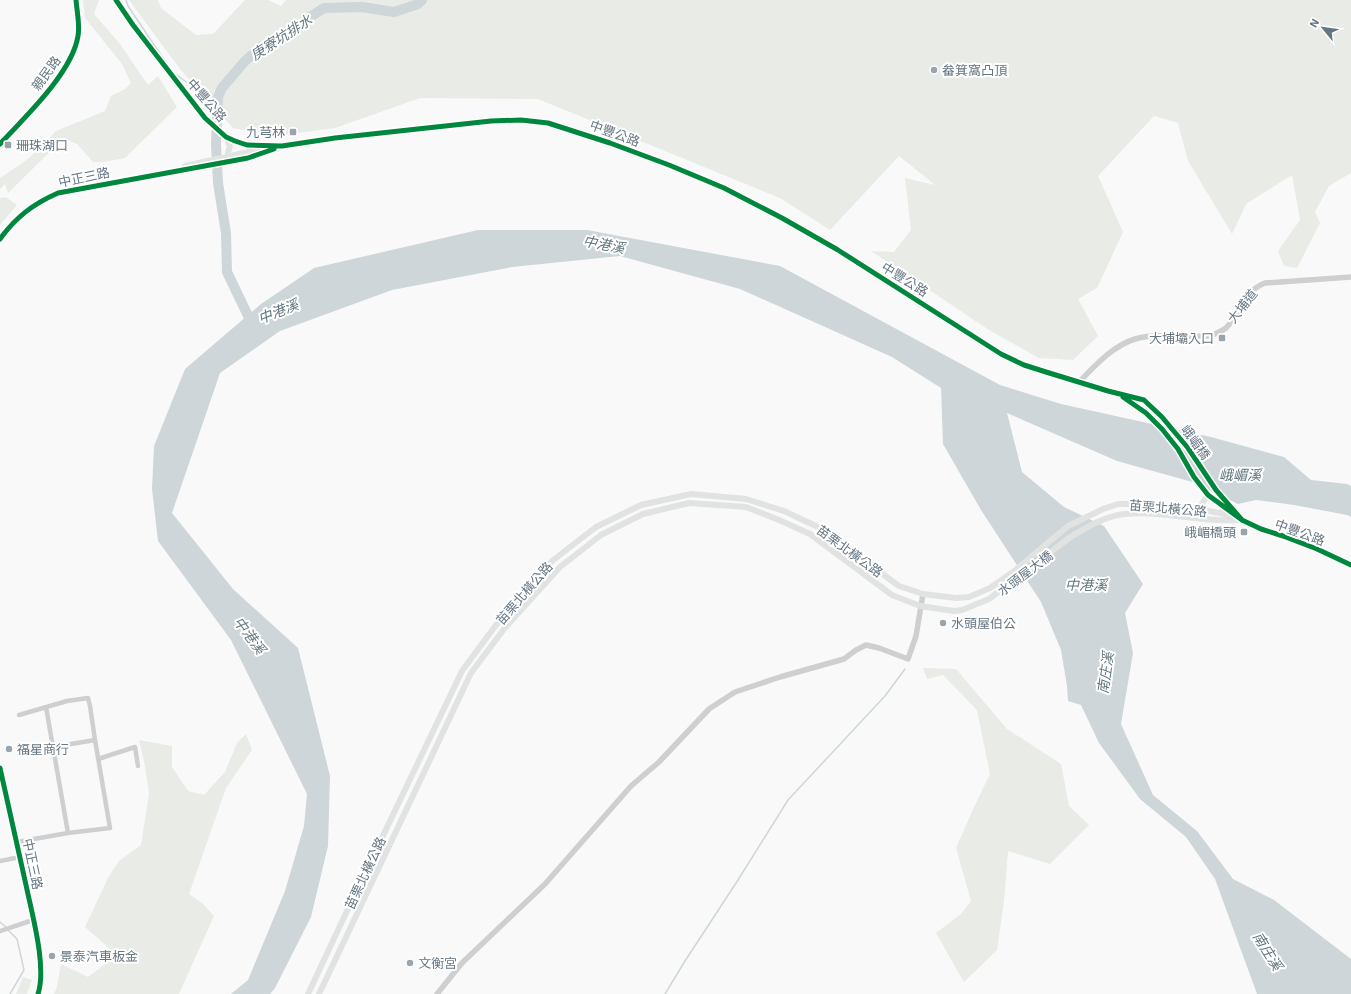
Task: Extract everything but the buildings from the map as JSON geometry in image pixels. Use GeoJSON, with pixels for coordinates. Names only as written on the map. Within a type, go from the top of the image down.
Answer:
{"type":"FeatureCollection","features":[{"type":"Feature","properties":{"kind":"main road","name":"中豐公路"},"geometry":{"type":"LineString","coordinates":[[116,0],[133,25],[205,118],[224,135],[247,145],[282,146],[334,138],[491,121],[521,120],[548,123],[610,143],[724,188],[782,218],[838,250],[1001,354],[1024,365],[1144,400]]}},
{"type":"Feature","properties":{"kind":"main road"},"geometry":{"type":"LineString","coordinates":[[224,135],[230,146],[224,158]]}},
{"type":"Feature","properties":{"kind":"main road"},"geometry":{"type":"LineString","coordinates":[[224,158],[273,146]]}},
{"type":"Feature","properties":{"kind":"main road"},"geometry":{"type":"LineString","coordinates":[[224,158],[248,158],[282,146]]}},
{"type":"Feature","properties":{"kind":"main road","name":"中正三路"},"geometry":{"type":"LineString","coordinates":[[0,239],[12,224],[28,209],[40,201],[58,193],[140,177],[224,158]]}},
{"type":"Feature","properties":{"kind":"main road","name":"中豐公路"},"geometry":{"type":"LineString","coordinates":[[1117,393],[1136,406]]}},
{"type":"Feature","properties":{"kind":"main road","name":"峨嵋橋"},"geometry":{"type":"LineString","coordinates":[[1144,400],[1172,428],[1188,448],[1216,490],[1226,500]]}},
{"type":"Feature","properties":{"kind":"main road","name":"峨嵋橋"},"geometry":{"type":"LineString","coordinates":[[1136,406],[1153,420],[1178,449],[1194,478],[1208,495]]}},
{"type":"Feature","properties":{"kind":"main road","name":"苗栗北橫公路"},"geometry":{"type":"LineString","coordinates":[[308,994],[462,671],[496,625],[552,561],[596,527],[642,505],[691,494],[746,499],[784,511],[818,527],[899,586],[923,594]]}},
{"type":"Feature","properties":{"kind":"main road","name":"中豐公路"},"geometry":{"type":"LineString","coordinates":[[1208,495],[1242,520],[1261,530],[1283,536],[1317,549],[1351,565]]}},
{"type":"Feature","properties":{"kind":"main road"},"geometry":{"type":"LineString","coordinates":[[1191,508],[1201,505],[1208,495]]}},
{"type":"Feature","properties":{"kind":"main road","name":"中豐公路"},"geometry":{"type":"LineString","coordinates":[[1226,500],[1242,520]]}},
{"type":"Feature","properties":{"kind":"main road","name":"苗栗北橫公路"},"geometry":{"type":"LineString","coordinates":[[319,994],[471,673],[504,629],[560,567],[601,535],[642,514],[690,503],[746,507],[810,534],[892,595],[920,606]]}},
{"type":"Feature","properties":{"kind":"main road","name":"苗栗北橫公路"},"geometry":{"type":"LineString","coordinates":[[1118,504],[1145,504],[1191,508],[1220,513],[1242,520]]}},
{"type":"Feature","properties":{"kind":"main road","name":"水頭屋大橋"},"geometry":{"type":"LineString","coordinates":[[923,594],[956,598],[978,594],[990,588],[1013,572],[1068,526],[1103,509],[1118,504]]}},
{"type":"Feature","properties":{"kind":"main road","name":"苗栗北橫公路"},"geometry":{"type":"LineString","coordinates":[[1124,514],[1154,514],[1222,521],[1242,520]]}},
{"type":"Feature","properties":{"kind":"main road","name":"水頭屋大橋"},"geometry":{"type":"LineString","coordinates":[[920,606],[954,611],[980,604],[1005,588],[1069,538],[1102,521],[1124,514]]}},
{"type":"Feature","properties":{"kind":"main road","name":"中正三路"},"geometry":{"type":"LineString","coordinates":[[0,768],[17,842],[41,965],[38,994]]}},
{"type":"Feature","properties":{"kind":"street","name":"親民路"},"geometry":{"type":"LineString","coordinates":[[0,144],[46,93],[65,68],[74,52],[78,36],[76,0]]}},
{"type":"Feature","properties":{"kind":"street","name":"大埔道"},"geometry":{"type":"LineString","coordinates":[[1078,382],[1096,364],[1114,350],[1135,339],[1149,337],[1209,336],[1218,333],[1231,321],[1250,292],[1256,287],[1265,283],[1351,277]]}},
{"type":"Feature","properties":{"kind":"street"},"geometry":{"type":"LineString","coordinates":[[437,994],[462,963],[545,884],[631,786],[659,762],[709,709],[735,692],[780,677],[844,659],[866,645],[879,648],[908,659],[916,636],[923,594]]}},
{"type":"Feature","properties":{"kind":"street"},"geometry":{"type":"LineString","coordinates":[[17,842],[68,833],[110,828],[88,698],[67,701],[19,715]]}},
{"type":"Feature","properties":{"kind":"street"},"geometry":{"type":"LineString","coordinates":[[46,707],[68,833]]}},
{"type":"Feature","properties":{"kind":"street"},"geometry":{"type":"LineString","coordinates":[[53,747],[95,740]]}},
{"type":"Feature","properties":{"kind":"street"},"geometry":{"type":"LineString","coordinates":[[98,760],[135,747],[138,766]]}},
{"type":"Feature","properties":{"kind":"street"},"geometry":{"type":"LineString","coordinates":[[0,861],[20,857]]}},
{"type":"Feature","properties":{"kind":"street"},"geometry":{"type":"LineString","coordinates":[[0,931],[33,920]]}},
{"type":"Feature","properties":{"kind":"shaded area"},"geometry":{"type":"Polygon","coordinates":[[[83,0],[99,0],[94,14],[120,44],[148,85],[158,76],[177,107],[125,158],[103,162],[93,162],[77,144],[63,139],[8,193],[5,184],[0,189],[0,178],[25,161],[56,131],[105,111],[111,96],[125,89],[131,83],[122,64],[85,18],[83,0]]]}},
{"type":"Feature","properties":{"kind":"shaded area"},"geometry":{"type":"Polygon","coordinates":[[[129,0],[158,0],[161,8],[196,35],[213,34],[245,0],[268,0],[281,6],[286,0],[1351,0],[1351,173],[1329,186],[1315,212],[1320,223],[1297,268],[1284,266],[1278,251],[1300,220],[1292,175],[1246,204],[1232,234],[1188,161],[1178,123],[1154,116],[1098,176],[1123,232],[1097,288],[1078,299],[1098,336],[1073,360],[1039,358],[989,330],[871,251],[894,252],[911,230],[905,178],[935,185],[899,156],[830,230],[780,198],[538,99],[420,98],[335,128],[275,136],[233,128],[180,69],[129,0]]]}},
{"type":"Feature","properties":{"kind":"shaded area"},"geometry":{"type":"Polygon","coordinates":[[[6,197],[17,205],[0,225],[0,198],[6,197]]]}},
{"type":"Feature","properties":{"kind":"shaded area"},"geometry":{"type":"Polygon","coordinates":[[[923,668],[956,669],[1007,729],[1061,764],[1069,806],[1089,825],[1050,864],[1008,851],[1004,901],[997,950],[964,982],[936,933],[961,914],[971,901],[956,848],[990,774],[977,710],[943,675],[927,679],[923,668]]]}},
{"type":"Feature","properties":{"kind":"shaded area"},"geometry":{"type":"Polygon","coordinates":[[[246,734],[252,750],[226,788],[189,894],[202,903],[214,916],[179,994],[54,994],[57,987],[61,964],[88,977],[117,955],[85,927],[108,878],[119,861],[141,845],[149,794],[139,740],[172,746],[172,767],[188,791],[204,795],[225,772],[237,743],[246,734]]]}},
{"type":"Feature","properties":{"kind":"shaded area"},"geometry":{"type":"Polygon","coordinates":[[[23,977],[32,980],[27,994],[16,994],[23,977]]]}},
{"type":"Feature","properties":{"kind":"water","name":"中港溪"},"geometry":{"type":"Polygon","coordinates":[[[478,230],[587,230],[780,266],[1000,385],[1061,404],[1211,437],[1284,457],[1311,480],[1347,484],[1351,486],[1351,517],[1294,505],[1256,500],[1238,504],[1196,483],[1117,461],[1007,413],[1022,472],[1064,507],[1104,526],[1143,584],[1125,613],[1133,653],[1121,724],[1153,795],[1197,831],[1233,879],[1274,900],[1351,959],[1351,994],[1257,994],[1215,879],[1186,837],[1140,799],[1099,743],[1081,705],[1068,701],[1061,650],[1041,602],[981,510],[943,444],[941,388],[892,357],[740,289],[620,256],[512,267],[392,290],[280,331],[220,373],[172,513],[233,589],[298,648],[330,776],[328,846],[311,917],[275,988],[270,994],[231,994],[248,980],[285,891],[304,826],[307,794],[231,640],[158,541],[152,489],[154,446],[185,369],[261,304],[314,268],[478,230]]]}},
{"type":"Feature","properties":{"kind":"waterway"},"geometry":{"type":"LineString","coordinates":[[126,0],[128,6],[167,64]]}},
{"type":"Feature","properties":{"kind":"waterway","name":"庚寮坑排水"},"geometry":{"type":"LineString","coordinates":[[251,322],[227,272],[226,233],[218,183],[216,144],[218,97],[222,88],[245,61],[261,47],[291,33],[310,17],[324,8],[362,7],[394,12],[418,4],[422,0]]}},
{"type":"Feature","properties":{"kind":"waterway"},"geometry":{"type":"LineString","coordinates":[[174,73],[218,105]]}},
{"type":"Feature","properties":{"kind":"waterway"},"geometry":{"type":"LineString","coordinates":[[665,994],[788,800],[885,696],[905,669]]}},
{"type":"Feature","properties":{"kind":"waterway"},"geometry":{"type":"LineString","coordinates":[[0,922],[6,927]]}},
{"type":"Feature","properties":{"kind":"waterway"},"geometry":{"type":"LineString","coordinates":[[8,930],[17,939],[24,970],[10,994]]}},
{"type":"Feature","properties":{"kind":"cycle path"},"geometry":{"type":"LineString","coordinates":[[0,144],[46,94],[67,65],[74,50],[79,32],[76,0]]}},
{"type":"Feature","properties":{"kind":"cycle path"},"geometry":{"type":"LineString","coordinates":[[116,0],[133,25],[205,118],[226,137],[247,145],[282,146],[335,138],[491,121],[521,120],[548,123],[610,143],[724,188],[782,218],[838,250],[1001,354],[1024,365],[1108,391],[1144,400],[1162,417],[1188,448],[1216,490],[1242,520]]}},
{"type":"Feature","properties":{"kind":"cycle path"},"geometry":{"type":"LineString","coordinates":[[0,239],[12,224],[26,212],[58,193],[248,158],[274,149]]}},
{"type":"Feature","properties":{"kind":"cycle path"},"geometry":{"type":"LineString","coordinates":[[1123,397],[1146,413],[1162,429],[1178,449],[1194,477],[1208,495],[1242,520],[1261,529],[1317,549],[1351,565]]}},
{"type":"Feature","properties":{"kind":"cycle path"},"geometry":{"type":"LineString","coordinates":[[0,768],[38,940],[41,970],[38,994]]}},
{"type":"Feature","properties":{"kind":"place","name":"畚箕窩凸頂"},"geometry":{"type":"Point","coordinates":[934,70]}},
{"type":"Feature","properties":{"kind":"place","name":"九芎林"},"geometry":{"type":"Point","coordinates":[293,132]}},
{"type":"Feature","properties":{"kind":"place","name":"珊珠湖口"},"geometry":{"type":"Point","coordinates":[8,145]}},
{"type":"Feature","properties":{"kind":"place","name":"大埔壩入口"},"geometry":{"type":"Point","coordinates":[1222,338]}},
{"type":"Feature","properties":{"kind":"place","name":"峨嵋橋頭"},"geometry":{"type":"Point","coordinates":[1244,532]}},
{"type":"Feature","properties":{"kind":"place","name":"水頭屋伯公"},"geometry":{"type":"Point","coordinates":[943,623]}},
{"type":"Feature","properties":{"kind":"place","name":"福星商行"},"geometry":{"type":"Point","coordinates":[9,749]}},
{"type":"Feature","properties":{"kind":"place","name":"景泰汽車板金"},"geometry":{"type":"Point","coordinates":[52,956]}},
{"type":"Feature","properties":{"kind":"place","name":"文衡宮"},"geometry":{"type":"Point","coordinates":[410,963]}},
{"type":"Feature","properties":{"kind":"water label","name":"峨嵋溪"},"geometry":{"type":"Point","coordinates":[1240,474]}},
{"type":"Feature","properties":{"kind":"water label","name":"南庄溪"},"geometry":{"type":"Point","coordinates":[1105,673]}},
{"type":"Feature","properties":{"kind":"water label","name":"南庄溪"},"geometry":{"type":"Point","coordinates":[1268,951]}}]}
